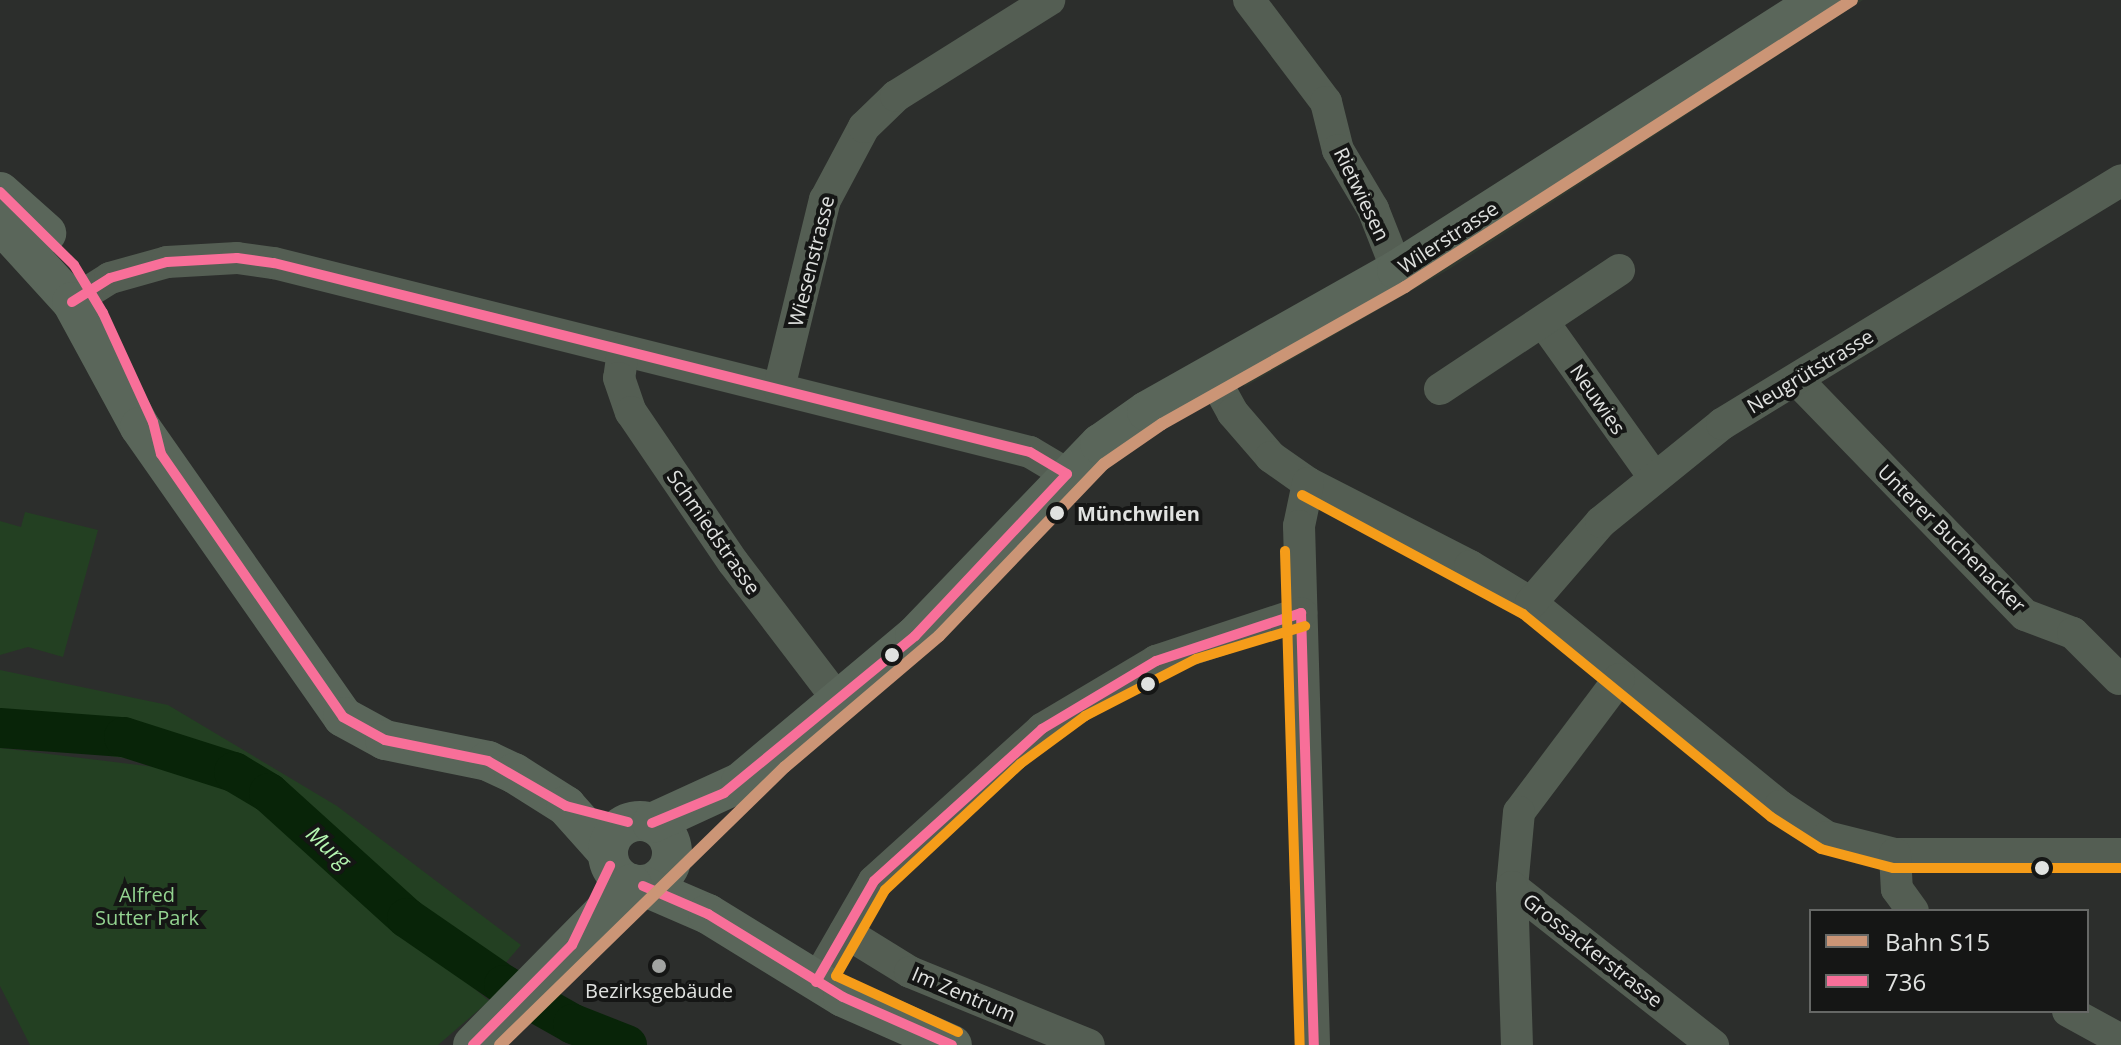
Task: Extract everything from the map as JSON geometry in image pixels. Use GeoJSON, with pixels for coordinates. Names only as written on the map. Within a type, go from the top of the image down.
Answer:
{"type":"FeatureCollection","features":[{"type":"Feature","properties":{"kind":"main road","name":"Wilerstrasse"},"geometry":{"type":"LineString","coordinates":[[483,1036],[559,959],[640,855],[724,793],[926,626],[1067,474],[1147,411],[1397,270],[1820,0]]}},
{"type":"Feature","properties":{"kind":"main road"},"geometry":{"type":"LineString","coordinates":[[0,192],[59,247],[81,296],[153,422],[161,454],[343,717],[400,744],[488,761],[566,806],[640,855],[708,914],[816,982],[952,1045]]}},
{"type":"Feature","properties":{"kind":"main road"},"geometry":{"type":"LineString","coordinates":[[0,223],[81,296]]}},
{"type":"Feature","properties":{"kind":"street","name":"Wiesenstrasse"},"geometry":{"type":"LineString","coordinates":[[779,388],[825,200],[864,127],[896,96],[1049,0]]}},
{"type":"Feature","properties":{"kind":"street","name":"Rietwiesen"},"geometry":{"type":"LineString","coordinates":[[1249,0],[1326,102],[1338,150],[1373,209],[1397,270]]}},
{"type":"Feature","properties":{"kind":"street","name":"Neugrütstrasse"},"geometry":{"type":"LineString","coordinates":[[1531,603],[1601,522],[1653,476],[1722,424],[2121,180]]}},
{"type":"Feature","properties":{"kind":"street"},"geometry":{"type":"LineString","coordinates":[[81,296],[110,278],[167,262],[237,258],[779,388],[1030,452],[1067,474]]}},
{"type":"Feature","properties":{"kind":"street"},"geometry":{"type":"LineString","coordinates":[[1440,389],[1544,323],[1619,270]]}},
{"type":"Feature","properties":{"kind":"street","name":"Neuwies"},"geometry":{"type":"LineString","coordinates":[[1544,323],[1653,476]]}},
{"type":"Feature","properties":{"kind":"street","name":"Schmiedstrasse"},"geometry":{"type":"LineString","coordinates":[[623,351],[619,378],[631,412],[733,562],[838,700]]}},
{"type":"Feature","properties":{"kind":"street"},"geometry":{"type":"LineString","coordinates":[[1212,375],[1260,446],[1308,483],[1470,566],[1531,603],[1619,679],[1804,824],[1860,848],[1895,854],[2121,854]]}},
{"type":"Feature","properties":{"kind":"street","name":"Unterer Buchenacker"},"geometry":{"type":"LineString","coordinates":[[1797,380],[2025,615],[2073,633],[2119,679]]}},
{"type":"Feature","properties":{"kind":"street"},"geometry":{"type":"LineString","coordinates":[[1308,483],[1299,513],[1314,1045]]}},
{"type":"Feature","properties":{"kind":"street"},"geometry":{"type":"LineString","coordinates":[[816,982],[874,881],[1042,729],[1167,656],[1301,613]]}},
{"type":"Feature","properties":{"kind":"street","name":"Grossackerstrasse"},"geometry":{"type":"LineString","coordinates":[[1619,679],[1519,812],[1512,887],[1713,1045]]}},
{"type":"Feature","properties":{"kind":"street"},"geometry":{"type":"LineString","coordinates":[[1895,854],[1897,889],[1912,909]]}},
{"type":"Feature","properties":{"kind":"street"},"geometry":{"type":"LineString","coordinates":[[1512,887],[1517,1045]]}},
{"type":"Feature","properties":{"kind":"street","name":"Im Zentrum"},"geometry":{"type":"LineString","coordinates":[[845,932],[910,972],[1089,1045]]}},
{"type":"Feature","properties":{"kind":"street"},"geometry":{"type":"LineString","coordinates":[[2072,1013],[2121,1040]]}},
{"type":"Feature","properties":{"kind":"shaded area"},"geometry":{"type":"Polygon","coordinates":[[[1840,0],[1863,0],[1451,268],[1244,387],[1247,371],[1567,178],[1840,0]]]}},
{"type":"Feature","properties":{"kind":"green space"},"geometry":{"type":"Polygon","coordinates":[[[25,512],[98,530],[63,657],[28,647],[0,655],[0,521],[21,527],[25,512]]]}},
{"type":"Feature","properties":{"kind":"green space"},"geometry":{"type":"Polygon","coordinates":[[[0,670],[168,705],[337,806],[521,945],[484,988],[221,772],[0,740],[0,670]]]}},
{"type":"Feature","properties":{"kind":"green space","name":"Alfred Sutter Park"},"geometry":{"type":"Polygon","coordinates":[[[0,748],[220,775],[489,1001],[438,1045],[30,1045],[0,986],[0,748]]]}},
{"type":"Feature","properties":{"kind":"waterway","name":"Murg"},"geometry":{"type":"LineString","coordinates":[[0,728],[124,737],[234,772],[269,793],[407,918],[504,985],[573,1024],[627,1045]]}},
{"type":"Feature","properties":{"kind":"rail line","name":"S15"},"geometry":{"type":"LineString","coordinates":[[500,1045],[785,767],[939,636],[1104,464],[1162,424],[1405,287],[1852,0]]}},
{"type":"Feature","properties":{"kind":"transit line","name":"736"},"geometry":{"type":"LineString","coordinates":[[0,192],[74,265],[103,313],[153,422],[161,454],[343,717],[385,740],[488,761],[566,806],[628,822]]}},
{"type":"Feature","properties":{"kind":"transit line","name":"736"},"geometry":{"type":"LineString","coordinates":[[72,302],[110,278],[167,262],[237,258],[274,263],[1030,452],[1067,474]]}},
{"type":"Feature","properties":{"kind":"transit line","name":"736"},"geometry":{"type":"LineString","coordinates":[[652,823],[724,793],[915,636],[1067,474]]}},
{"type":"Feature","properties":{"kind":"transit line"},"geometry":{"type":"LineString","coordinates":[[1302,495],[1523,614],[1771,817],[1821,849],[1893,868],[2121,868]]}},
{"type":"Feature","properties":{"kind":"transit line"},"geometry":{"type":"LineString","coordinates":[[1285,551],[1300,1045]]}},
{"type":"Feature","properties":{"kind":"transit line","name":"736"},"geometry":{"type":"LineString","coordinates":[[1301,613],[1314,1045]]}},
{"type":"Feature","properties":{"kind":"transit line","name":"736"},"geometry":{"type":"LineString","coordinates":[[816,982],[874,881],[1042,729],[1156,661],[1301,613]]}},
{"type":"Feature","properties":{"kind":"transit line"},"geometry":{"type":"LineString","coordinates":[[958,1032],[836,976],[885,890],[1020,764],[1085,716],[1196,659],[1305,626]]}},
{"type":"Feature","properties":{"kind":"transit line","name":"736"},"geometry":{"type":"LineString","coordinates":[[473,1045],[572,945],[610,866]]}},
{"type":"Feature","properties":{"kind":"transit line","name":"736"},"geometry":{"type":"LineString","coordinates":[[643,886],[708,914],[843,997],[952,1045]]}},
{"type":"Feature","properties":{"kind":"place","name":"Münchwilen"},"geometry":{"type":"Point","coordinates":[1057,513]}},
{"type":"Feature","properties":{"kind":"place","name":"Bezirksgebäude"},"geometry":{"type":"Point","coordinates":[659,966]}}]}
